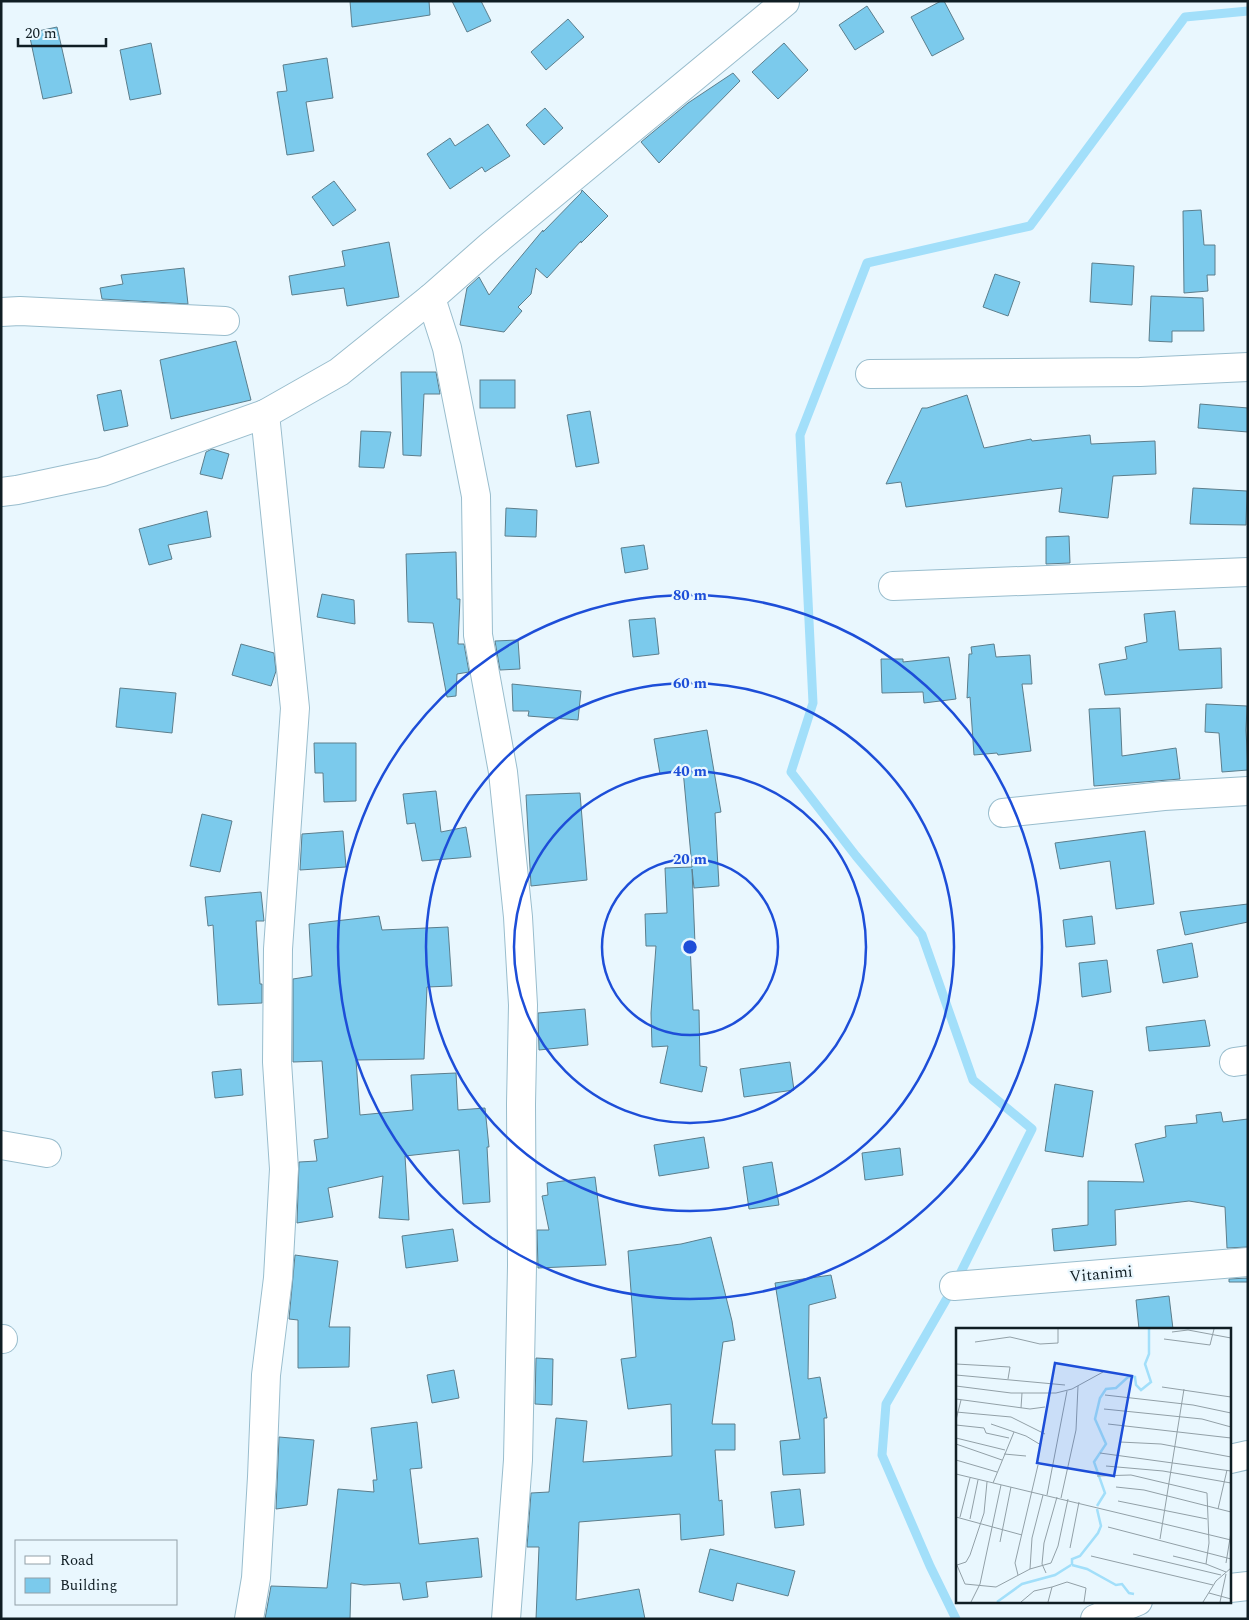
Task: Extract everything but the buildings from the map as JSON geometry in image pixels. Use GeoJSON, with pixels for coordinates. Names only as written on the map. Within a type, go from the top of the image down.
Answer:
{"type":"FeatureCollection","features":[{"type":"Feature","properties":{"kind":"street"},"geometry":{"type":"LineString","coordinates":[[1,492],[102,472],[265,414],[339,372],[431,298],[498,240],[785,2]]}},
{"type":"Feature","properties":{"kind":"street"},"geometry":{"type":"LineString","coordinates":[[431,298],[447,348],[476,496],[478,635],[503,772],[518,917],[522,1005],[521,1285],[518,1460],[506,1619]]}},
{"type":"Feature","properties":{"kind":"street"},"geometry":{"type":"LineString","coordinates":[[1,312],[20,311],[225,321]]}},
{"type":"Feature","properties":{"kind":"street"},"geometry":{"type":"LineString","coordinates":[[870,374],[1140,372],[1248,366]]}},
{"type":"Feature","properties":{"kind":"street"},"geometry":{"type":"LineString","coordinates":[[249,1619],[256,1578],[266,1375],[278,1278],[284,1169],[277,1062],[278,949],[294,708],[265,414]]}},
{"type":"Feature","properties":{"kind":"street"},"geometry":{"type":"LineString","coordinates":[[893,586],[1248,572]]}},
{"type":"Feature","properties":{"kind":"street"},"geometry":{"type":"LineString","coordinates":[[1003,813],[1164,796],[1248,791]]}},
{"type":"Feature","properties":{"kind":"street"},"geometry":{"type":"LineString","coordinates":[[1,1144],[47,1153]]}},
{"type":"Feature","properties":{"kind":"street","name":"Vitanimi"},"geometry":{"type":"LineString","coordinates":[[954,1286],[1248,1262]]}},
{"type":"Feature","properties":{"kind":"street"},"geometry":{"type":"LineString","coordinates":[[1232,1458],[1248,1455]]}},
{"type":"Feature","properties":{"kind":"street"},"geometry":{"type":"LineString","coordinates":[[1232,1588],[1248,1586]]}},
{"type":"Feature","properties":{"kind":"street"},"geometry":{"type":"LineString","coordinates":[[1095,1619],[1136,1602]]}},
{"type":"Feature","properties":{"kind":"waterway"},"geometry":{"type":"LineString","coordinates":[[956,1619],[930,1566],[882,1455],[886,1404],[954,1286],[1032,1129],[973,1080],[922,935],[856,856],[791,772],[813,703],[800,435],[867,263],[1030,226],[1185,17],[1248,11]]}}]}
